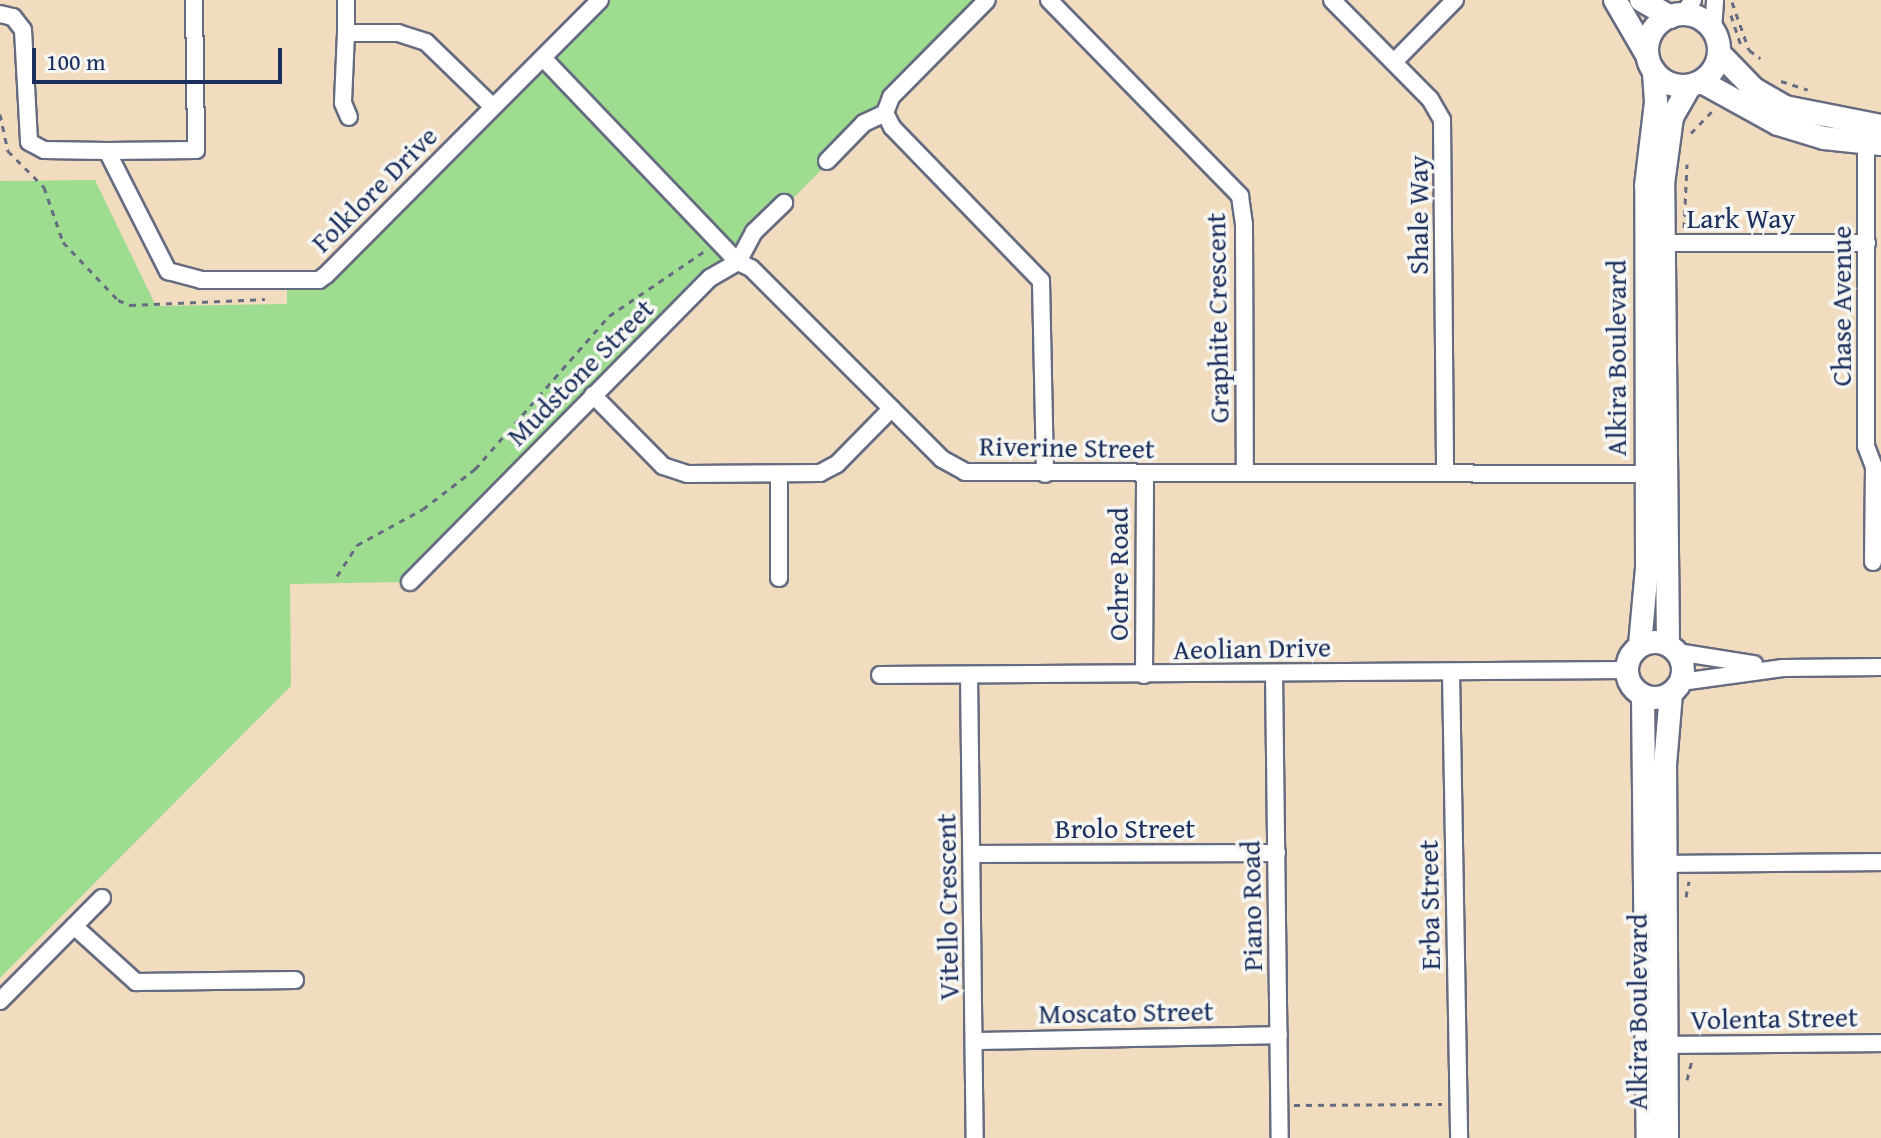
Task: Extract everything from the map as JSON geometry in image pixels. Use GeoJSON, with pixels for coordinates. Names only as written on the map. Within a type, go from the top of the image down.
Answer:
{"type":"FeatureCollection","features":[{"type":"Feature","properties":{"kind":"street"},"geometry":{"type":"LineString","coordinates":[[0,14],[13,17],[23,30],[29,142],[44,150],[196,150],[194,0]]}},
{"type":"Feature","properties":{"kind":"street"},"geometry":{"type":"LineString","coordinates":[[346,0],[343,103],[349,117]]}},
{"type":"Feature","properties":{"kind":"street","name":"Folklore Drive"},"geometry":{"type":"LineString","coordinates":[[107,151],[168,271],[201,280],[319,280],[600,0]]}},
{"type":"Feature","properties":{"kind":"street"},"geometry":{"type":"LineString","coordinates":[[827,161],[864,123],[885,113],[891,97],[987,0]]}},
{"type":"Feature","properties":{"kind":"street","name":"Graphite Crescent"},"geometry":{"type":"LineString","coordinates":[[1049,0],[1240,196],[1244,225],[1245,473]]}},
{"type":"Feature","properties":{"kind":"street","name":"Shale Way"},"geometry":{"type":"LineString","coordinates":[[1332,0],[1437,110],[1444,137],[1445,473]]}},
{"type":"Feature","properties":{"kind":"street"},"geometry":{"type":"LineString","coordinates":[[1394,62],[1455,0]]}},
{"type":"Feature","properties":{"kind":"street"},"geometry":{"type":"LineString","coordinates":[[1615,0],[1650,63],[1672,85],[1733,84],[1785,107],[1835,121],[1881,126]]}},
{"type":"Feature","properties":{"kind":"street"},"geometry":{"type":"LineString","coordinates":[[1641,0],[1682,10],[1700,18],[1713,30]]}},
{"type":"Feature","properties":{"kind":"street"},"geometry":{"type":"LineString","coordinates":[[1715,0],[1713,30],[1733,84],[1778,124],[1874,144]]}},
{"type":"Feature","properties":{"kind":"street"},"geometry":{"type":"LineString","coordinates":[[1650,63],[1652,32],[1682,10]]}},
{"type":"Feature","properties":{"kind":"street"},"geometry":{"type":"LineString","coordinates":[[346,33],[398,33],[426,42],[493,107]]}},
{"type":"Feature","properties":{"kind":"street"},"geometry":{"type":"LineString","coordinates":[[1696,84],[1714,69],[1719,53]]}},
{"type":"Feature","properties":{"kind":"street","name":"Riverine Street"},"geometry":{"type":"LineString","coordinates":[[544,59],[738,262],[751,268],[942,459],[965,472],[1655,474]]}},
{"type":"Feature","properties":{"kind":"street","name":"Alkira Boulevard"},"geometry":{"type":"LineString","coordinates":[[1650,63],[1656,102],[1646,186],[1655,474],[1673,648]]}},
{"type":"Feature","properties":{"kind":"street","name":"Alkira Boulevard"},"geometry":{"type":"LineString","coordinates":[[1640,645],[1672,244],[1668,133],[1675,108],[1696,84]]}},
{"type":"Feature","properties":{"kind":"street"},"geometry":{"type":"LineString","coordinates":[[885,113],[892,127],[1025,259],[1041,281],[1045,474]]}},
{"type":"Feature","properties":{"kind":"street","name":"Chase Avenue"},"geometry":{"type":"LineString","coordinates":[[1873,562],[1877,469],[1866,446],[1867,243],[1874,144]]}},
{"type":"Feature","properties":{"kind":"street","name":"Mudstone Street"},"geometry":{"type":"LineString","coordinates":[[410,582],[710,278],[738,262],[748,239],[784,203]]}},
{"type":"Feature","properties":{"kind":"street","name":"Lark Way"},"geometry":{"type":"LineString","coordinates":[[1672,244],[1867,243]]}},
{"type":"Feature","properties":{"kind":"street"},"geometry":{"type":"LineString","coordinates":[[593,395],[670,470],[779,476],[829,470],[892,408]]}},
{"type":"Feature","properties":{"kind":"street","name":"Ochre Road"},"geometry":{"type":"LineString","coordinates":[[1144,675],[1145,474]]}},
{"type":"Feature","properties":{"kind":"street"},"geometry":{"type":"LineString","coordinates":[[779,476],[779,578]]}},
{"type":"Feature","properties":{"kind":"street"},"geometry":{"type":"LineString","coordinates":[[1783,668],[1640,645],[1626,670],[1630,684],[1643,696],[1783,668],[1881,667]]}},
{"type":"Feature","properties":{"kind":"street"},"geometry":{"type":"LineString","coordinates":[[1673,648],[1683,666],[1676,687]]}},
{"type":"Feature","properties":{"kind":"street","name":"Aeolian Drive"},"geometry":{"type":"LineString","coordinates":[[880,675],[1626,670]]}},
{"type":"Feature","properties":{"kind":"street","name":"Erba Street"},"geometry":{"type":"LineString","coordinates":[[1451,672],[1459,1138]]}},
{"type":"Feature","properties":{"kind":"street","name":"Piano Road"},"geometry":{"type":"LineString","coordinates":[[1274,674],[1280,1138]]}},
{"type":"Feature","properties":{"kind":"street","name":"Vitello Crescent"},"geometry":{"type":"LineString","coordinates":[[969,675],[975,1138]]}},
{"type":"Feature","properties":{"kind":"street","name":"Alkira Boulevard"},"geometry":{"type":"LineString","coordinates":[[1667,1138],[1665,765],[1676,687]]}},
{"type":"Feature","properties":{"kind":"street","name":"Alkira Boulevard"},"geometry":{"type":"LineString","coordinates":[[1643,696],[1648,1138]]}},
{"type":"Feature","properties":{"kind":"street","name":"Brolo Street"},"geometry":{"type":"LineString","coordinates":[[973,854],[1277,853]]}},
{"type":"Feature","properties":{"kind":"street"},"geometry":{"type":"LineString","coordinates":[[1666,864],[1881,862]]}},
{"type":"Feature","properties":{"kind":"street"},"geometry":{"type":"LineString","coordinates":[[0,1001],[102,898]]}},
{"type":"Feature","properties":{"kind":"street"},"geometry":{"type":"LineString","coordinates":[[74,926],[136,982],[295,980]]}},
{"type":"Feature","properties":{"kind":"street","name":"Moscato Street"},"geometry":{"type":"LineString","coordinates":[[974,1041],[1279,1035]]}},
{"type":"Feature","properties":{"kind":"street","name":"Volenta Street"},"geometry":{"type":"LineString","coordinates":[[1668,1045],[1881,1043]]}},
{"type":"Feature","properties":{"kind":"path"},"geometry":{"type":"LineString","coordinates":[[1687,140],[1733,84],[1746,61],[1727,5],[1715,0]]}},
{"type":"Feature","properties":{"kind":"path"},"geometry":{"type":"LineString","coordinates":[[1732,0],[1749,50],[1760,58]]}},
{"type":"Feature","properties":{"kind":"path"},"geometry":{"type":"LineString","coordinates":[[1777,80],[1820,95]]}},
{"type":"Feature","properties":{"kind":"path"},"geometry":{"type":"LineString","coordinates":[[0,114],[8,151],[44,187],[63,242],[118,300],[130,305],[265,299]]}},
{"type":"Feature","properties":{"kind":"path"},"geometry":{"type":"LineString","coordinates":[[1672,244],[1687,156]]}},
{"type":"Feature","properties":{"kind":"path"},"geometry":{"type":"LineString","coordinates":[[337,576],[357,545],[423,509],[475,469],[609,316],[699,258],[716,239]]}},
{"type":"Feature","properties":{"kind":"path"},"geometry":{"type":"LineString","coordinates":[[1280,1106],[1458,1103]]}},
{"type":"Feature","properties":{"kind":"green space"},"geometry":{"type":"Polygon","coordinates":[[[599,0],[991,0],[410,582],[290,584],[291,686],[0,978],[0,181],[95,180],[156,306],[287,304],[287,280],[318,280],[599,0]]]}}]}
